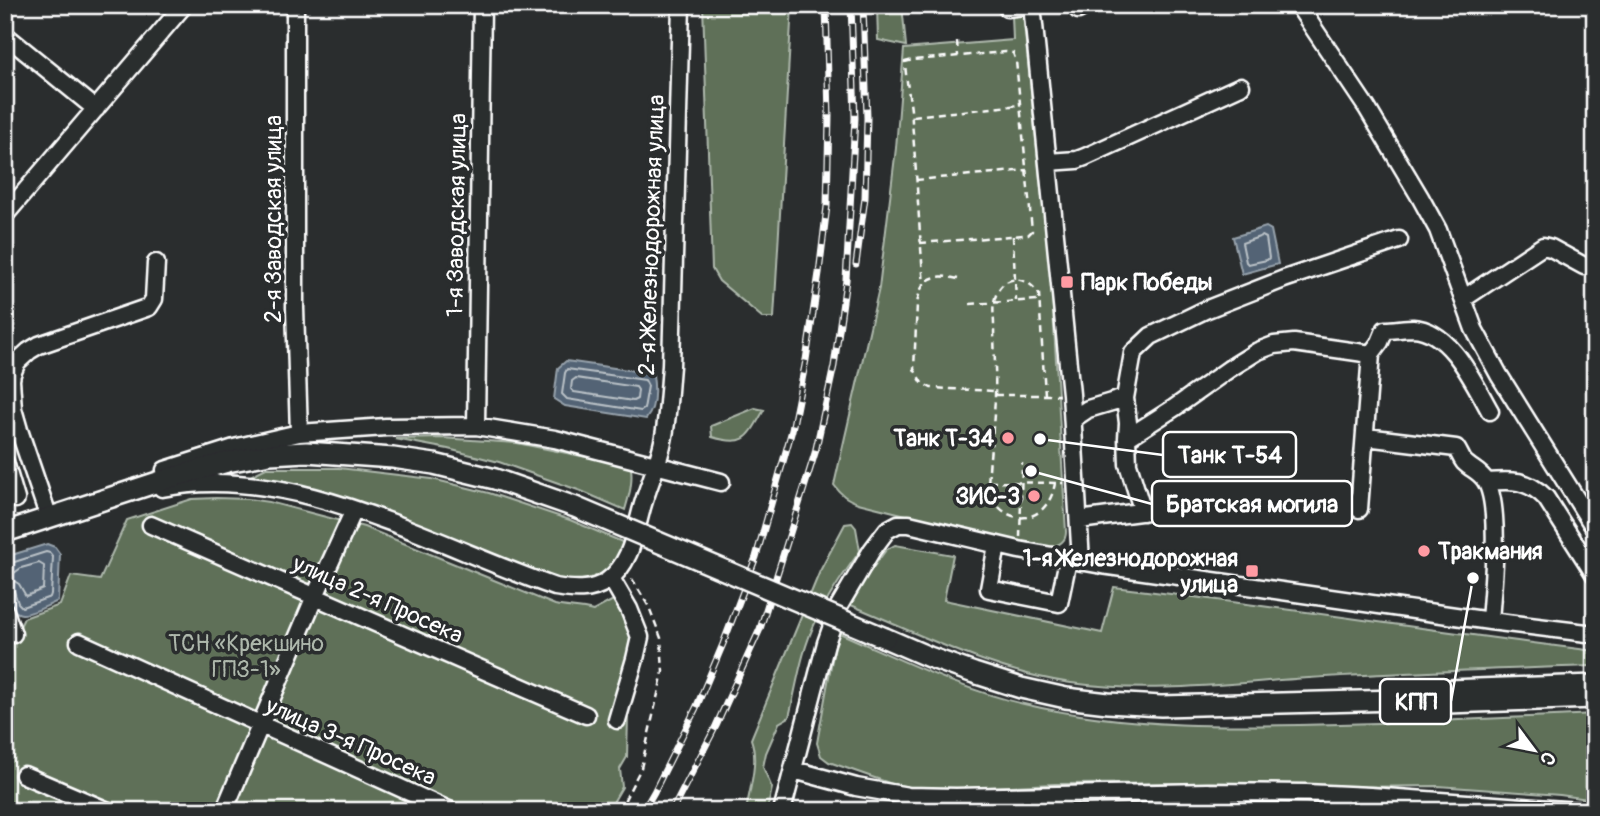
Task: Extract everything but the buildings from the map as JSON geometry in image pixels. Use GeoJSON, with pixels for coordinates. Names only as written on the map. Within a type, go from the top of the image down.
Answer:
{"type":"FeatureCollection","features":[{"type":"Feature","properties":{"kind":"main road"},"geometry":{"type":"LineString","coordinates":[[5,532],[227,462],[270,454],[306,452],[380,457],[434,464],[495,479],[575,507],[929,657],[1021,688],[1066,698],[1108,704],[1161,706],[1399,700],[1447,703],[1595,698]]}},
{"type":"Feature","properties":{"kind":"main road"},"geometry":{"type":"LineString","coordinates":[[1399,700],[1448,690],[1595,685]]}},
{"type":"Feature","properties":{"kind":"street"},"geometry":{"type":"LineString","coordinates":[[5,215],[184,5]]}},
{"type":"Feature","properties":{"kind":"street","name":"2-я Заводская улица"},"geometry":{"type":"LineString","coordinates":[[295,5],[295,308],[299,433]]}},
{"type":"Feature","properties":{"kind":"street","name":"1-я Заводская улица"},"geometry":{"type":"LineString","coordinates":[[476,426],[482,5]]}},
{"type":"Feature","properties":{"kind":"street","name":"2-я Железнодорожная улица"},"geometry":{"type":"LineString","coordinates":[[611,578],[622,565],[631,546],[664,437],[671,366],[681,5]]}},
{"type":"Feature","properties":{"kind":"street"},"geometry":{"type":"LineString","coordinates":[[997,545],[989,589],[1059,603],[1074,561],[1079,520],[1071,394],[1032,5],[1007,8]]}},
{"type":"Feature","properties":{"kind":"street"},"geometry":{"type":"LineString","coordinates":[[1298,5],[1361,99],[1420,197],[1438,230],[1474,329],[1499,375],[1595,530]]}},
{"type":"Feature","properties":{"kind":"street"},"geometry":{"type":"LineString","coordinates":[[5,35],[96,109]]}},
{"type":"Feature","properties":{"kind":"street"},"geometry":{"type":"LineString","coordinates":[[1048,162],[1085,157],[1241,86]]}},
{"type":"Feature","properties":{"kind":"street"},"geometry":{"type":"LineString","coordinates":[[1143,512],[1128,464],[1125,398],[1133,353],[1150,336],[1205,310],[1284,279],[1399,240]]}},
{"type":"Feature","properties":{"kind":"street"},"geometry":{"type":"LineString","coordinates":[[1463,299],[1543,246],[1552,248],[1584,267]]}},
{"type":"Feature","properties":{"kind":"street"},"geometry":{"type":"LineString","coordinates":[[49,518],[12,432],[11,380],[17,362],[39,345],[149,307],[154,299],[156,262]]}},
{"type":"Feature","properties":{"kind":"street"},"geometry":{"type":"LineString","coordinates":[[1359,509],[1371,354],[1385,330],[1415,328],[1442,340],[1465,366],[1490,411]]}},
{"type":"Feature","properties":{"kind":"street"},"geometry":{"type":"LineString","coordinates":[[1127,438],[1229,369],[1258,351],[1274,345],[1294,344],[1371,354]]}},
{"type":"Feature","properties":{"kind":"street"},"geometry":{"type":"LineString","coordinates":[[1073,419],[1088,409],[1125,398]]}},
{"type":"Feature","properties":{"kind":"street"},"geometry":{"type":"LineString","coordinates":[[88,505],[163,471],[234,448],[299,433],[386,427],[476,426],[555,439],[721,482]]}},
{"type":"Feature","properties":{"kind":"street"},"geometry":{"type":"LineString","coordinates":[[1366,437],[1456,448],[1465,463],[1487,482],[1492,499],[1494,534],[1490,621]]}},
{"type":"Feature","properties":{"kind":"street"},"geometry":{"type":"LineString","coordinates":[[5,462],[16,499]]}},
{"type":"Feature","properties":{"kind":"street"},"geometry":{"type":"LineString","coordinates":[[88,505],[179,485],[219,482],[243,484],[288,491],[354,510],[555,587],[586,589],[611,578],[629,609],[640,637],[617,720]]}},
{"type":"Feature","properties":{"kind":"street"},"geometry":{"type":"LineString","coordinates":[[1487,482],[1524,482],[1538,489],[1595,575]]}},
{"type":"Feature","properties":{"kind":"street"},"geometry":{"type":"LineString","coordinates":[[1079,520],[1209,503]]}},
{"type":"Feature","properties":{"kind":"street"},"geometry":{"type":"LineString","coordinates":[[224,811],[354,510]]}},
{"type":"Feature","properties":{"kind":"street"},"geometry":{"type":"LineString","coordinates":[[782,811],[826,643],[839,606],[872,550],[887,530],[898,524],[909,524],[1074,561],[1595,634]]}},
{"type":"Feature","properties":{"kind":"street","name":"улица 2-я Просека"},"geometry":{"type":"LineString","coordinates":[[151,525],[586,715]]}},
{"type":"Feature","properties":{"kind":"street"},"geometry":{"type":"LineString","coordinates":[[5,611],[13,634]]}},
{"type":"Feature","properties":{"kind":"street","name":"улица 3-я Просека"},"geometry":{"type":"LineString","coordinates":[[79,642],[451,811]]}},
{"type":"Feature","properties":{"kind":"street"},"geometry":{"type":"LineString","coordinates":[[794,770],[856,787],[908,796],[1208,792],[1370,796],[1578,811]]}},
{"type":"Feature","properties":{"kind":"street"},"geometry":{"type":"LineString","coordinates":[[24,775],[108,811]]}},
{"type":"Feature","properties":{"kind":"street"},"geometry":{"type":"LineString","coordinates":[[1205,811],[1208,792]]}},
{"type":"Feature","properties":{"kind":"path"},"geometry":{"type":"LineString","coordinates":[[957,41],[958,56]]}},
{"type":"Feature","properties":{"kind":"path"},"geometry":{"type":"LineString","coordinates":[[920,243],[1028,235],[1032,231],[1021,105],[1013,53],[905,62],[912,116],[920,243],[923,285]]}},
{"type":"Feature","properties":{"kind":"path"},"geometry":{"type":"LineString","coordinates":[[912,116],[1021,105]]}},
{"type":"Feature","properties":{"kind":"path"},"geometry":{"type":"LineString","coordinates":[[916,180],[1027,170]]}},
{"type":"Feature","properties":{"kind":"path"},"geometry":{"type":"LineString","coordinates":[[1013,236],[1016,301]]}},
{"type":"Feature","properties":{"kind":"path"},"geometry":{"type":"LineString","coordinates":[[958,279],[937,276],[927,281],[918,294],[913,364],[922,383],[931,388],[995,393],[1071,394]]}},
{"type":"Feature","properties":{"kind":"path"},"geometry":{"type":"LineString","coordinates":[[1045,395],[1039,294],[1027,282],[1015,279],[1007,281],[1000,287],[993,303],[995,393],[988,482],[990,494],[1006,513],[1021,517],[1032,516],[1047,506],[1053,496],[1055,483]]}},
{"type":"Feature","properties":{"kind":"path"},"geometry":{"type":"LineString","coordinates":[[970,304],[1040,300]]}},
{"type":"Feature","properties":{"kind":"path"},"geometry":{"type":"LineString","coordinates":[[1020,544],[1023,463]]}},
{"type":"Feature","properties":{"kind":"path"},"geometry":{"type":"LineString","coordinates":[[988,482],[1076,483]]}},
{"type":"Feature","properties":{"kind":"path"},"geometry":{"type":"LineString","coordinates":[[619,811],[641,768],[663,672],[661,638],[649,607],[630,575]]}},
{"type":"Feature","properties":{"kind":"green space"},"geometry":{"type":"Polygon","coordinates":[[[703,5],[792,5],[774,318],[763,318],[719,281],[712,269],[703,5]]]}},
{"type":"Feature","properties":{"kind":"green space"},"geometry":{"type":"Polygon","coordinates":[[[877,5],[902,5],[906,46],[878,40],[877,5]]]}},
{"type":"Feature","properties":{"kind":"green space"},"geometry":{"type":"Polygon","coordinates":[[[1023,14],[1052,292],[1066,532],[1061,542],[1050,547],[978,533],[858,503],[844,496],[834,485],[879,288],[896,148],[904,49],[1013,40],[1012,15],[1023,14]]]}},
{"type":"Feature","properties":{"kind":"green space"},"geometry":{"type":"Polygon","coordinates":[[[755,408],[764,410],[745,438],[732,441],[712,437],[711,426],[755,408]]]}},
{"type":"Feature","properties":{"kind":"green space"},"geometry":{"type":"Polygon","coordinates":[[[441,438],[517,443],[626,465],[631,468],[631,479],[625,510],[499,462],[395,439],[441,438]]]}},
{"type":"Feature","properties":{"kind":"green space"},"geometry":{"type":"Polygon","coordinates":[[[266,468],[339,468],[432,479],[489,493],[570,520],[627,544],[603,579],[573,586],[250,476],[266,468]]]}},
{"type":"Feature","properties":{"kind":"green space","name":"ТСН «Крекшино ГПЗ-1»"},"geometry":{"type":"Polygon","coordinates":[[[192,499],[269,502],[364,527],[555,605],[593,611],[619,597],[630,633],[627,757],[620,769],[622,787],[608,811],[5,811],[5,634],[10,647],[24,618],[60,605],[71,576],[100,580],[127,520],[192,499]]]}},
{"type":"Feature","properties":{"kind":"green space"},"geometry":{"type":"Polygon","coordinates":[[[852,523],[856,528],[860,551],[836,585],[816,621],[803,656],[789,717],[779,723],[766,753],[763,767],[772,788],[767,811],[746,811],[754,766],[751,739],[820,571],[845,524],[852,523]]]}},
{"type":"Feature","properties":{"kind":"green space"},"geometry":{"type":"Polygon","coordinates":[[[895,545],[953,555],[944,600],[1102,633],[1114,587],[1595,651],[1595,666],[1380,674],[1160,688],[1071,683],[1024,673],[979,659],[839,600],[851,578],[861,584],[886,550],[895,545]]]}},
{"type":"Feature","properties":{"kind":"green space"},"geometry":{"type":"Polygon","coordinates":[[[837,632],[929,672],[1000,698],[1102,718],[1261,726],[1595,714],[1595,800],[1438,786],[1055,784],[947,789],[892,784],[829,762],[821,756],[817,743],[837,632]]]}},
{"type":"Feature","properties":{"kind":"water"},"geometry":{"type":"Polygon","coordinates":[[[1266,227],[1271,230],[1278,264],[1242,274],[1233,237],[1266,227]]]}},
{"type":"Feature","properties":{"kind":"water"},"geometry":{"type":"Polygon","coordinates":[[[566,361],[653,375],[654,398],[649,415],[646,419],[565,406],[554,399],[558,368],[566,361]]]}},
{"type":"Feature","properties":{"kind":"water"},"geometry":{"type":"Polygon","coordinates":[[[47,544],[55,547],[60,554],[58,601],[30,613],[16,612],[7,591],[5,560],[47,544]]]}},
{"type":"Feature","properties":{"kind":"railway"},"geometry":{"type":"LineString","coordinates":[[643,811],[696,708],[723,644],[756,557],[792,430],[806,360],[827,206],[829,116],[826,5]]}},
{"type":"Feature","properties":{"kind":"railway"},"geometry":{"type":"LineString","coordinates":[[672,811],[716,726],[760,629],[815,453],[834,366],[846,280],[855,118],[851,5]]}},
{"type":"Feature","properties":{"kind":"railway"},"geometry":{"type":"LineString","coordinates":[[856,264],[865,198],[867,118],[863,5]]}},
{"type":"Feature","properties":{"kind":"place","name":"Парк Победы"},"geometry":{"type":"Point","coordinates":[1067,282]}},
{"type":"Feature","properties":{"kind":"place","name":"Танк Т-34"},"geometry":{"type":"Point","coordinates":[1008,438]}},
{"type":"Feature","properties":{"kind":"place","name":"Танк Т-54"},"geometry":{"type":"Point","coordinates":[1040,439]}},
{"type":"Feature","properties":{"kind":"place","name":"Братская могила"},"geometry":{"type":"Point","coordinates":[1031,471]}},
{"type":"Feature","properties":{"kind":"place","name":"ЗИС-3"},"geometry":{"type":"Point","coordinates":[1034,496]}},
{"type":"Feature","properties":{"kind":"place","name":"Тракмания"},"geometry":{"type":"Point","coordinates":[1424,551]}},
{"type":"Feature","properties":{"kind":"place","name":"1-я Железнодорожная улица"},"geometry":{"type":"Point","coordinates":[1252,571]}},
{"type":"Feature","properties":{"kind":"place","name":"КПП"},"geometry":{"type":"Point","coordinates":[1473,578]}}]}
